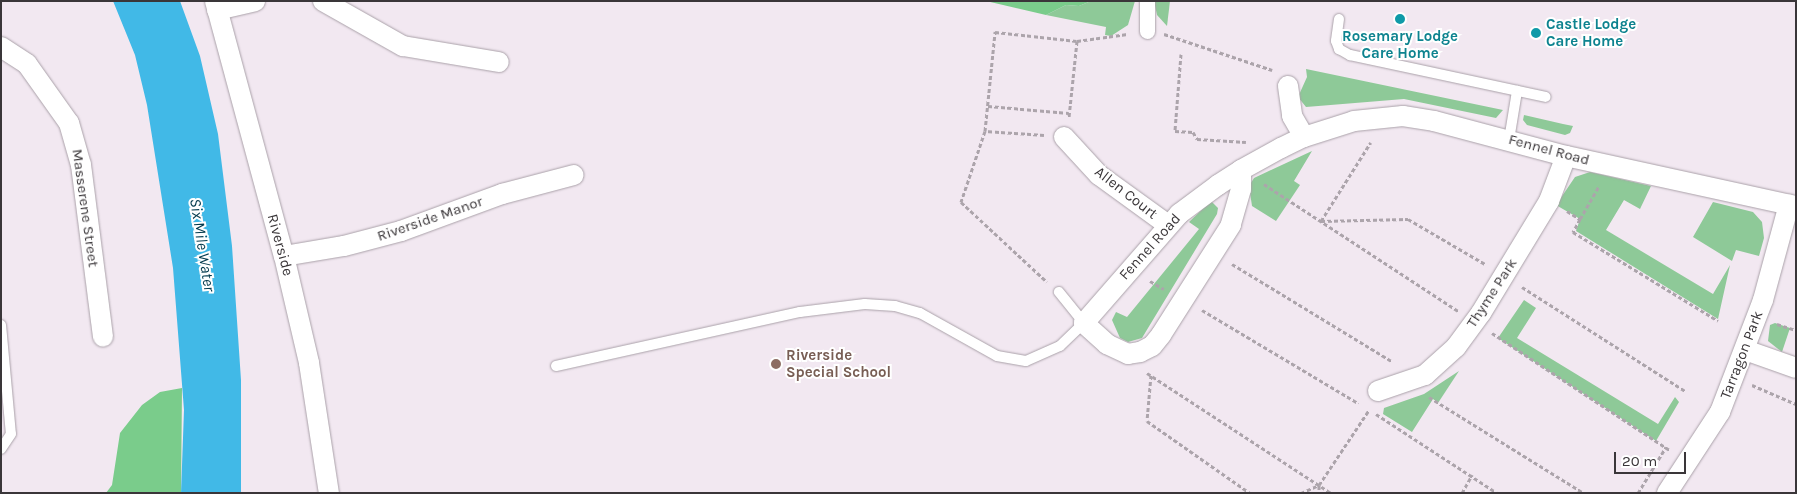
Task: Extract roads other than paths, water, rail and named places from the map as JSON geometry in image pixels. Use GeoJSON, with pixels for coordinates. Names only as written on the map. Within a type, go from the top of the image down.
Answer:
{"type":"FeatureCollection","features":[{"type":"Feature","properties":{"kind":"street"},"geometry":{"type":"LineString","coordinates":[[216,6],[255,1]]}},
{"type":"Feature","properties":{"kind":"street"},"geometry":{"type":"LineString","coordinates":[[322,1],[404,46],[499,62]]}},
{"type":"Feature","properties":{"kind":"street"},"geometry":{"type":"LineString","coordinates":[[1147,1],[1147,31]]}},
{"type":"Feature","properties":{"kind":"street","name":"Riverside"},"geometry":{"type":"LineString","coordinates":[[216,6],[284,256],[309,363],[329,493]]}},
{"type":"Feature","properties":{"kind":"street","name":"Masserene Street"},"geometry":{"type":"LineString","coordinates":[[1,47],[26,64],[69,122],[81,165],[103,337]]}},
{"type":"Feature","properties":{"kind":"street"},"geometry":{"type":"LineString","coordinates":[[1288,86],[1292,116],[1304,137]]}},
{"type":"Feature","properties":{"kind":"street","name":"Fennel Road"},"geometry":{"type":"LineString","coordinates":[[1084,323],[1168,225],[1192,202],[1241,170],[1304,137],[1354,121],[1387,117],[1434,120],[1566,156],[1792,205]]}},
{"type":"Feature","properties":{"kind":"street","name":"Allen Court"},"geometry":{"type":"LineString","coordinates":[[1067,130],[1099,175],[1168,225]]}},
{"type":"Feature","properties":{"kind":"street","name":"Thyme Park"},"geometry":{"type":"LineString","coordinates":[[1378,391],[1413,380],[1456,347],[1504,276],[1549,201],[1566,156]]}},
{"type":"Feature","properties":{"kind":"street"},"geometry":{"type":"LineString","coordinates":[[1084,323],[1106,344],[1126,354],[1140,352],[1152,346],[1186,300],[1214,253],[1237,208],[1241,170]]}},
{"type":"Feature","properties":{"kind":"street","name":"Riverside Manor"},"geometry":{"type":"LineString","coordinates":[[284,256],[344,246],[401,231],[502,194],[574,175]]}},
{"type":"Feature","properties":{"kind":"street","name":"Tarragon Park"},"geometry":{"type":"LineString","coordinates":[[1668,493],[1720,412],[1763,300],[1792,205]]}},
{"type":"Feature","properties":{"kind":"street"},"geometry":{"type":"LineString","coordinates":[[1745,350],[1796,368]]}},
{"type":"Feature","properties":{"kind":"lane"},"geometry":{"type":"LineString","coordinates":[[1339,19],[1336,41],[1339,49],[1350,55],[1546,97]]}},
{"type":"Feature","properties":{"kind":"lane"},"geometry":{"type":"LineString","coordinates":[[1509,140],[1517,91]]}},
{"type":"Feature","properties":{"kind":"lane"},"geometry":{"type":"LineString","coordinates":[[556,366],[793,314],[851,305],[895,306],[920,313],[997,356],[1017,362],[1034,359],[1051,352],[1084,323],[1059,292]]}},
{"type":"Feature","properties":{"kind":"lane"},"geometry":{"type":"LineString","coordinates":[[1,325],[11,434],[1,449]]}},
{"type":"Feature","properties":{"kind":"water","name":"Six Mile Water"},"geometry":{"type":"Polygon","coordinates":[[[113,1],[180,1],[200,56],[218,134],[232,246],[241,380],[241,493],[181,493],[184,410],[173,268],[147,105],[135,55],[113,1]]]}},
{"type":"Feature","properties":{"kind":"place","name":"Rosemary Lodge Care Home"},"geometry":{"type":"Point","coordinates":[1400,19]}},
{"type":"Feature","properties":{"kind":"place","name":"Castle Lodge Care Home"},"geometry":{"type":"Point","coordinates":[1536,33]}},
{"type":"Feature","properties":{"kind":"place","name":"Riverside Special School"},"geometry":{"type":"Point","coordinates":[776,364]}}]}
